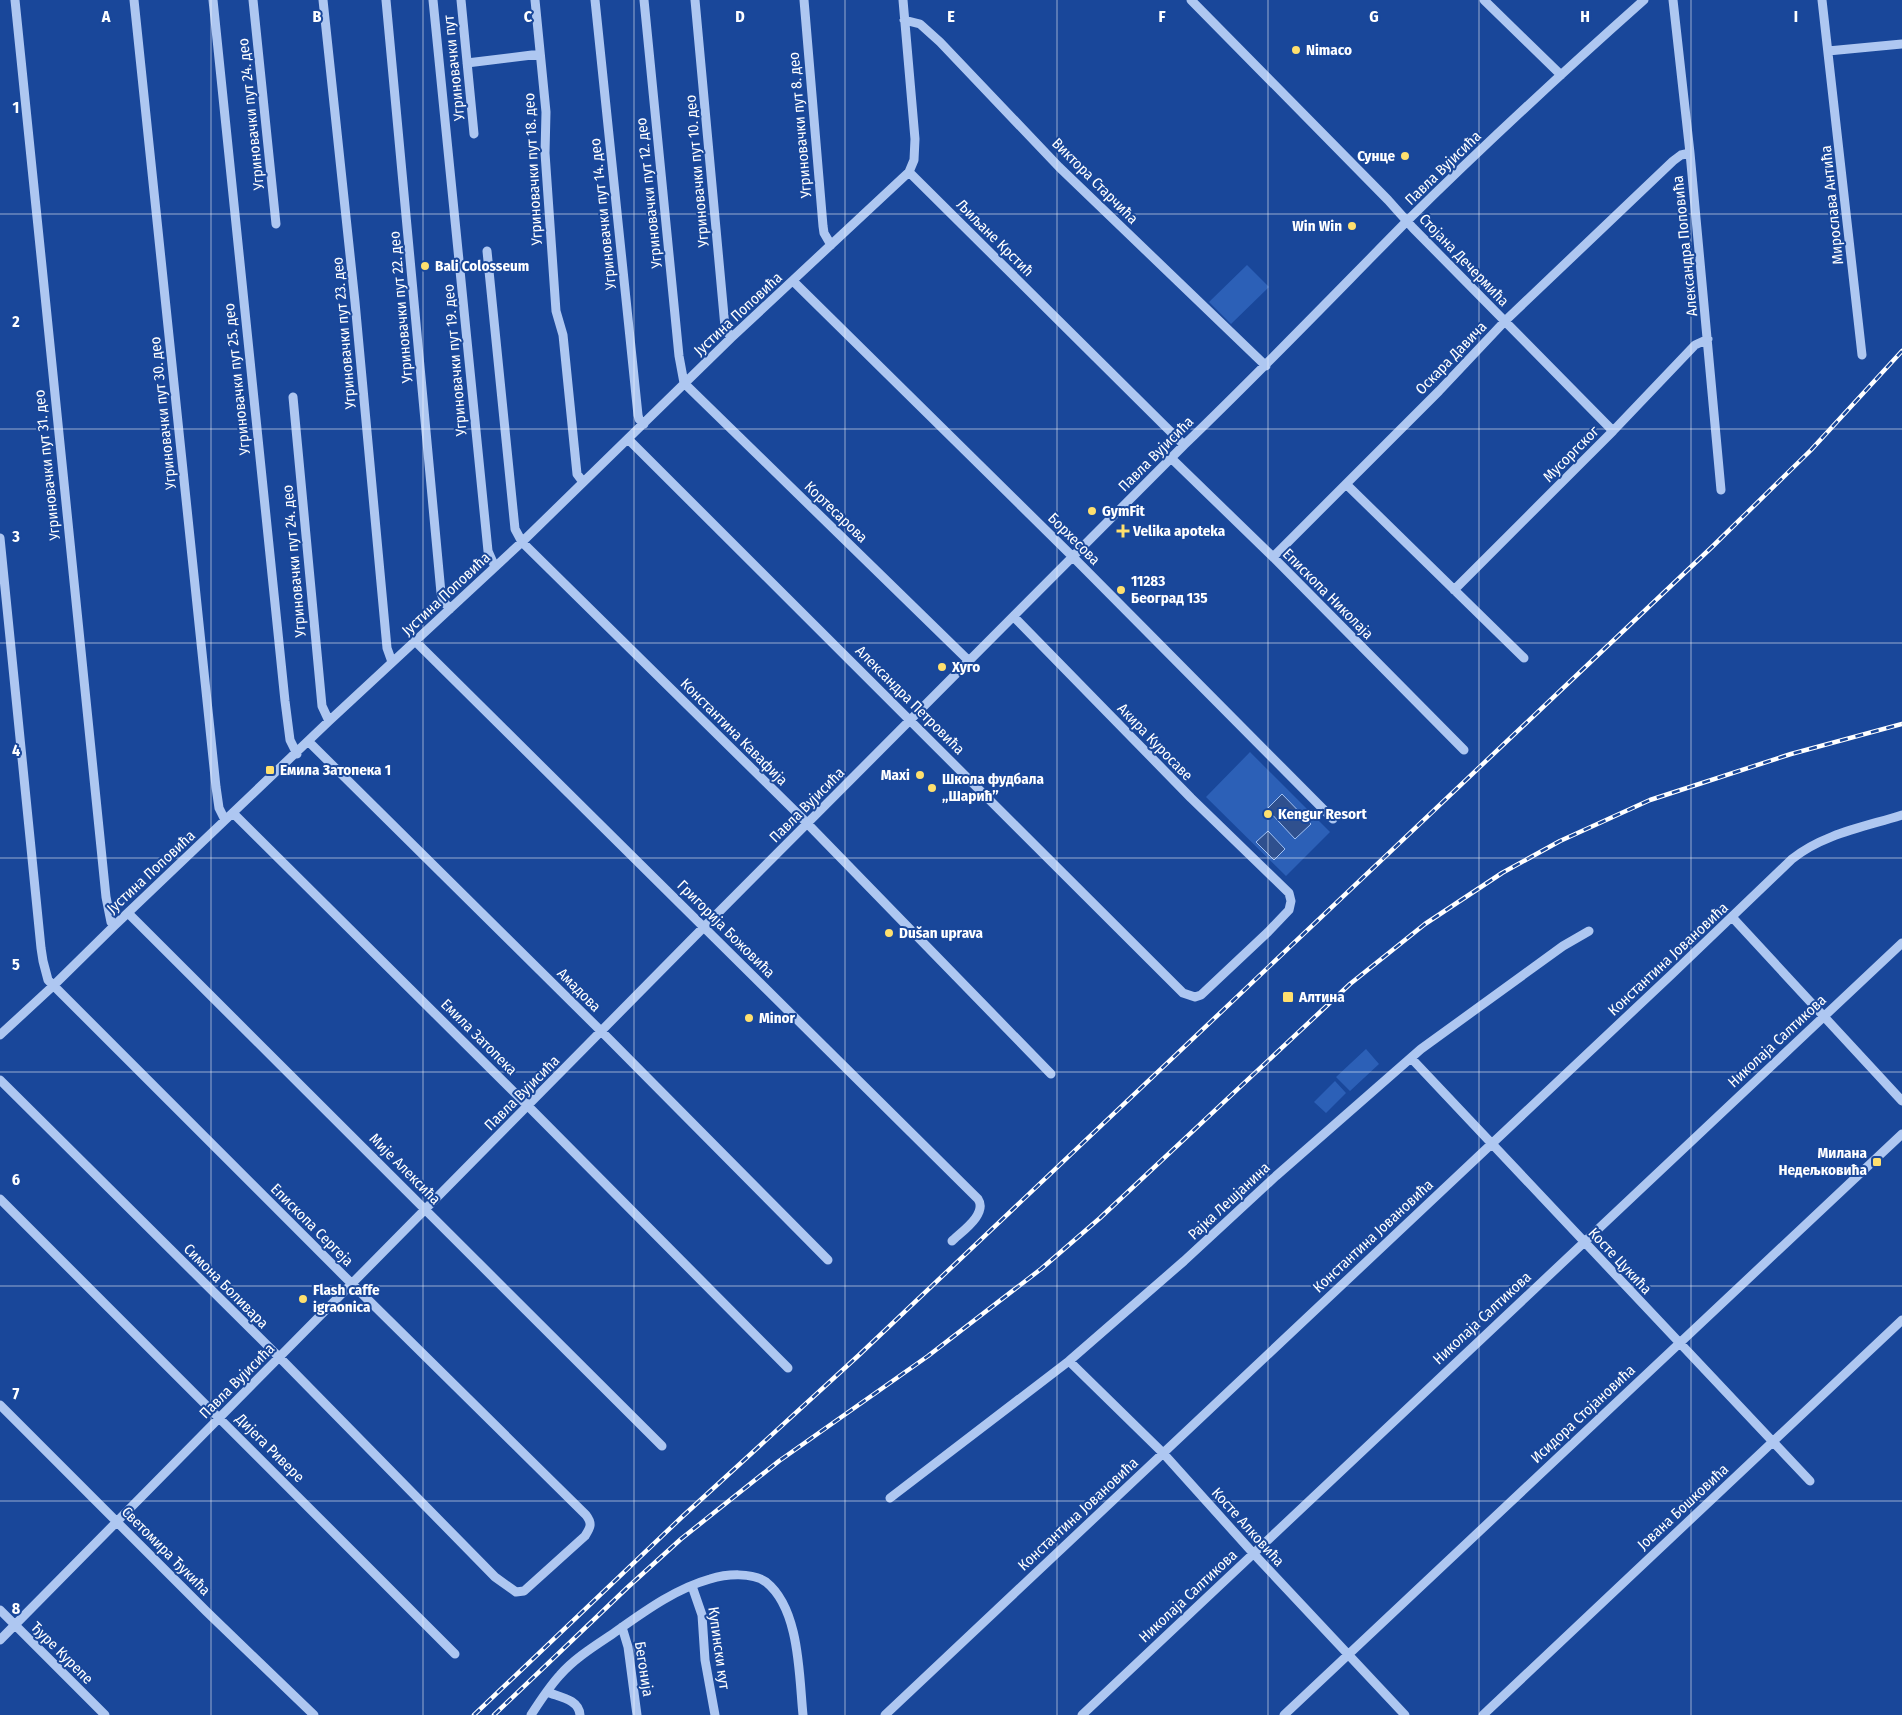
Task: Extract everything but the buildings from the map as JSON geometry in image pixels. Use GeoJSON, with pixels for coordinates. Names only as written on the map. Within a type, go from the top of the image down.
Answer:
{"type":"FeatureCollection","features":[{"type":"Feature","properties":{"kind":"street","name":"Угриновачки пут 31. део"},"geometry":{"type":"LineString","coordinates":[[15,0],[103,877],[108,910],[114,926]]}},
{"type":"Feature","properties":{"kind":"street","name":"Угриновачки пут 30. део"},"geometry":{"type":"LineString","coordinates":[[134,0],[216,787],[219,808],[225,820]]}},
{"type":"Feature","properties":{"kind":"street","name":"Угриновачки пут 25. део"},"geometry":{"type":"LineString","coordinates":[[213,0],[284,691],[290,740],[297,754]]}},
{"type":"Feature","properties":{"kind":"street","name":"Угриновачки пут 24. део"},"geometry":{"type":"LineString","coordinates":[[253,0],[276,224]]}},
{"type":"Feature","properties":{"kind":"street","name":"Угриновачки пут 23. део"},"geometry":{"type":"LineString","coordinates":[[323,0],[355,302],[387,648],[392,662]]}},
{"type":"Feature","properties":{"kind":"street","name":"Угриновачки пут 22. део"},"geometry":{"type":"LineString","coordinates":[[386,0],[440,584],[442,599],[450,609]]}},
{"type":"Feature","properties":{"kind":"street","name":"Угриновачки пут 19. део"},"geometry":{"type":"LineString","coordinates":[[433,0],[488,551],[495,567]]}},
{"type":"Feature","properties":{"kind":"street","name":"Угриновачки пут"},"geometry":{"type":"LineString","coordinates":[[461,0],[474,134]]}},
{"type":"Feature","properties":{"kind":"street","name":"Угриновачки пут 18. део"},"geometry":{"type":"LineString","coordinates":[[535,0],[546,112],[545,152],[556,311],[563,334],[577,474],[583,482]]}},
{"type":"Feature","properties":{"kind":"street","name":"Угриновачки пут 14. део"},"geometry":{"type":"LineString","coordinates":[[595,0],[638,415],[644,424]]}},
{"type":"Feature","properties":{"kind":"street","name":"Угриновачки пут 12. део"},"geometry":{"type":"LineString","coordinates":[[644,0],[679,356],[684,383]]}},
{"type":"Feature","properties":{"kind":"street","name":"Угриновачки пут 10. део"},"geometry":{"type":"LineString","coordinates":[[695,0],[725,327],[731,338]]}},
{"type":"Feature","properties":{"kind":"street","name":"Угриновачки пут 8. део"},"geometry":{"type":"LineString","coordinates":[[804,0],[823,226],[824,233],[831,245]]}},
{"type":"Feature","properties":{"kind":"street"},"geometry":{"type":"LineString","coordinates":[[903,0],[915,139],[914,160],[909,172]]}},
{"type":"Feature","properties":{"kind":"street","name":"Стојана Дечермића"},"geometry":{"type":"LineString","coordinates":[[1191,0],[1613,430]]}},
{"type":"Feature","properties":{"kind":"street"},"geometry":{"type":"LineString","coordinates":[[1484,0],[1561,76]]}},
{"type":"Feature","properties":{"kind":"street","name":"Павла Вујисића"},"geometry":{"type":"LineString","coordinates":[[0,1640],[704,927],[1184,445],[1266,366],[1407,222],[1644,0]]}},
{"type":"Feature","properties":{"kind":"street","name":"Александра Поповића"},"geometry":{"type":"LineString","coordinates":[[1673,0],[1690,153],[1721,490]]}},
{"type":"Feature","properties":{"kind":"street","name":"Мирослава Антића"},"geometry":{"type":"LineString","coordinates":[[1822,0],[1862,355]]}},
{"type":"Feature","properties":{"kind":"street","name":"Виктора Старчића"},"geometry":{"type":"LineString","coordinates":[[904,20],[920,24],[940,42],[1059,167],[1266,366]]}},
{"type":"Feature","properties":{"kind":"street"},"geometry":{"type":"LineString","coordinates":[[1828,51],[1902,44]]}},
{"type":"Feature","properties":{"kind":"street"},"geometry":{"type":"LineString","coordinates":[[467,63],[540,54]]}},
{"type":"Feature","properties":{"kind":"street","name":"Оскара Давича"},"geometry":{"type":"LineString","coordinates":[[1273,557],[1439,391],[1505,321],[1674,161],[1681,155],[1690,153]]}},
{"type":"Feature","properties":{"kind":"street","name":"Јустина Поповића"},"geometry":{"type":"LineString","coordinates":[[1,1033],[53,986],[392,662],[522,542],[731,338],[909,172]]}},
{"type":"Feature","properties":{"kind":"street","name":"Љиљане Крстић"},"geometry":{"type":"LineString","coordinates":[[909,172],[1184,445]]}},
{"type":"Feature","properties":{"kind":"street"},"geometry":{"type":"LineString","coordinates":[[487,250],[514,529],[522,542]]}},
{"type":"Feature","properties":{"kind":"street","name":"Борхесова"},"geometry":{"type":"LineString","coordinates":[[793,281],[1073,557],[1333,819]]}},
{"type":"Feature","properties":{"kind":"street","name":"Мусоргског"},"geometry":{"type":"LineString","coordinates":[[1454,590],[1695,345],[1708,339]]}},
{"type":"Feature","properties":{"kind":"street","name":"Кортесарова"},"geometry":{"type":"LineString","coordinates":[[684,383],[969,661]]}},
{"type":"Feature","properties":{"kind":"street","name":"Угриновачки пут 24. део"},"geometry":{"type":"LineString","coordinates":[[293,396],[322,706],[330,721]]}},
{"type":"Feature","properties":{"kind":"street","name":"Александра Петровића"},"geometry":{"type":"LineString","coordinates":[[628,439],[1183,993],[1196,997],[1207,990],[1289,910],[1291,901],[1289,893],[1280,884]]}},
{"type":"Feature","properties":{"kind":"street","name":"Епископа Николаја"},"geometry":{"type":"LineString","coordinates":[[1171,458],[1273,557],[1464,750]]}},
{"type":"Feature","properties":{"kind":"street"},"geometry":{"type":"LineString","coordinates":[[1346,484],[1524,658]]}},
{"type":"Feature","properties":{"kind":"street"},"geometry":{"type":"LineString","coordinates":[[0,538],[41,948],[45,972],[53,986]]}},
{"type":"Feature","properties":{"kind":"street","name":"Константина Кавафија"},"geometry":{"type":"LineString","coordinates":[[522,542],[808,824],[1050,1074]]}},
{"type":"Feature","properties":{"kind":"street","name":"Акира Куросаве"},"geometry":{"type":"LineString","coordinates":[[1014,617],[1191,798],[1280,884]]}},
{"type":"Feature","properties":{"kind":"street","name":"Григорија Божовића"},"geometry":{"type":"LineString","coordinates":[[415,641],[978,1199],[981,1207],[979,1213],[952,1241]]}},
{"type":"Feature","properties":{"kind":"street","name":"Амадова"},"geometry":{"type":"LineString","coordinates":[[309,742],[602,1032],[828,1260]]}},
{"type":"Feature","properties":{"kind":"street","name":"Емила Затопека"},"geometry":{"type":"LineString","coordinates":[[234,813],[788,1368]]}},
{"type":"Feature","properties":{"kind":"street","name":"Константина Јовановића"},"geometry":{"type":"LineString","coordinates":[[885,1715],[1792,859],[1808,847],[1827,838],[1902,815]]}},
{"type":"Feature","properties":{"kind":"street","name":"Мије Алексића"},"geometry":{"type":"LineString","coordinates":[[128,913],[662,1446]]}},
{"type":"Feature","properties":{"kind":"street"},"geometry":{"type":"LineString","coordinates":[[1732,917],[1902,1102]]}},
{"type":"Feature","properties":{"kind":"street","name":"Рајка Лешјанина"},"geometry":{"type":"LineString","coordinates":[[890,1498],[1069,1361],[1411,1058],[1562,946],[1589,931]]}},
{"type":"Feature","properties":{"kind":"street","name":"Николаја Салтикова"},"geometry":{"type":"LineString","coordinates":[[1082,1715],[1902,943]]}},
{"type":"Feature","properties":{"kind":"street","name":"Епископа Сергеја"},"geometry":{"type":"LineString","coordinates":[[53,986],[586,1515],[590,1520],[591,1526]]}},
{"type":"Feature","properties":{"kind":"street","name":"Косте Цукића"},"geometry":{"type":"LineString","coordinates":[[1411,1058],[1810,1481]]}},
{"type":"Feature","properties":{"kind":"street","name":"Симона Боливара"},"geometry":{"type":"LineString","coordinates":[[0,1080],[279,1358],[495,1577],[516,1592],[524,1591],[585,1536],[591,1526]]}},
{"type":"Feature","properties":{"kind":"street","name":"Исидора Стојановића"},"geometry":{"type":"LineString","coordinates":[[1284,1715],[1902,1134]]}},
{"type":"Feature","properties":{"kind":"street","name":"Дијега Ривере"},"geometry":{"type":"LineString","coordinates":[[0,1199],[455,1654]]}},
{"type":"Feature","properties":{"kind":"street","name":"Јована Бошковића"},"geometry":{"type":"LineString","coordinates":[[1483,1715],[1902,1320]]}},
{"type":"Feature","properties":{"kind":"street","name":"Косте Алковића"},"geometry":{"type":"LineString","coordinates":[[1069,1361],[1163,1453],[1253,1553],[1405,1715]]}},
{"type":"Feature","properties":{"kind":"street","name":"Светомира Ђукића"},"geometry":{"type":"LineString","coordinates":[[0,1405],[207,1612],[314,1715]]}},
{"type":"Feature","properties":{"kind":"street"},"geometry":{"type":"LineString","coordinates":[[531,1715],[560,1674],[573,1662],[622,1627],[670,1596],[692,1586],[724,1576],[741,1576],[761,1580],[774,1591],[790,1620],[794,1633],[803,1715]]}},
{"type":"Feature","properties":{"kind":"street","name":"Купински кут"},"geometry":{"type":"LineString","coordinates":[[692,1586],[702,1616],[705,1660],[715,1715]]}},
{"type":"Feature","properties":{"kind":"street","name":"Ђуре Курепе"},"geometry":{"type":"LineString","coordinates":[[0,1610],[105,1715]]}},
{"type":"Feature","properties":{"kind":"street","name":"Бегонија"},"geometry":{"type":"LineString","coordinates":[[622,1627],[628,1647],[637,1715]]}},
{"type":"Feature","properties":{"kind":"street"},"geometry":{"type":"LineString","coordinates":[[547,1692],[576,1704],[580,1710],[580,1715]]}},
{"type":"Feature","properties":{"kind":"shaded area"},"geometry":{"type":"Polygon","coordinates":[[[1247,265],[1269,287],[1231,324],[1209,302],[1247,265]]]}},
{"type":"Feature","properties":{"kind":"shaded area","name":"Kengur Resort"},"geometry":{"type":"Polygon","coordinates":[[[1250,752],[1330,832],[1286,876],[1206,797],[1250,752]]]}},
{"type":"Feature","properties":{"kind":"shaded area"},"geometry":{"type":"Polygon","coordinates":[[[1282,794],[1311,824],[1295,839],[1267,809],[1282,794]]]}},
{"type":"Feature","properties":{"kind":"shaded area"},"geometry":{"type":"Polygon","coordinates":[[[1268,831],[1285,849],[1274,860],[1256,842],[1268,831]]]}},
{"type":"Feature","properties":{"kind":"shaded area"},"geometry":{"type":"Polygon","coordinates":[[[1366,1049],[1379,1064],[1350,1091],[1336,1077],[1366,1049]]]}},
{"type":"Feature","properties":{"kind":"shaded area"},"geometry":{"type":"Polygon","coordinates":[[[1335,1081],[1346,1093],[1326,1113],[1314,1102],[1335,1081]]]}},
{"type":"Feature","properties":{"kind":"railway"},"geometry":{"type":"LineString","coordinates":[[474,1715],[683,1516],[859,1355],[1713,546],[1811,450],[1902,351]]}},
{"type":"Feature","properties":{"kind":"railway"},"geometry":{"type":"LineString","coordinates":[[494,1715],[681,1539],[779,1461],[928,1356],[1041,1269],[1100,1218],[1350,984],[1425,924],[1502,873],[1560,841],[1650,800],[1791,754],[1902,724]]}},
{"type":"Feature","properties":{"kind":"place","name":"Nimaco"},"geometry":{"type":"Point","coordinates":[1296,50]}},
{"type":"Feature","properties":{"kind":"place","name":"Сунце"},"geometry":{"type":"Point","coordinates":[1405,156]}},
{"type":"Feature","properties":{"kind":"place","name":"Win Win"},"geometry":{"type":"Point","coordinates":[1352,226]}},
{"type":"Feature","properties":{"kind":"place","name":"Bali Colosseum"},"geometry":{"type":"Point","coordinates":[425,266]}},
{"type":"Feature","properties":{"kind":"place","name":"GymFit"},"geometry":{"type":"Point","coordinates":[1092,511]}},
{"type":"Feature","properties":{"kind":"place","name":"Velika apoteka"},"geometry":{"type":"Point","coordinates":[1123,531]}},
{"type":"Feature","properties":{"kind":"place","name":"11283 Београд 135"},"geometry":{"type":"Point","coordinates":[1121,590]}},
{"type":"Feature","properties":{"kind":"place","name":"Хуго"},"geometry":{"type":"Point","coordinates":[942,667]}},
{"type":"Feature","properties":{"kind":"place","name":"Емила Затопека 1"},"geometry":{"type":"Point","coordinates":[270,770]}},
{"type":"Feature","properties":{"kind":"place","name":"Maxi"},"geometry":{"type":"Point","coordinates":[920,775]}},
{"type":"Feature","properties":{"kind":"place","name":"Школа фудбала „Шарић”"},"geometry":{"type":"Point","coordinates":[932,788]}},
{"type":"Feature","properties":{"kind":"place","name":"Kengur Resort"},"geometry":{"type":"Point","coordinates":[1268,814]}},
{"type":"Feature","properties":{"kind":"place","name":"Dušan uprava"},"geometry":{"type":"Point","coordinates":[889,933]}},
{"type":"Feature","properties":{"kind":"place","name":"Алтина"},"geometry":{"type":"Point","coordinates":[1288,997]}},
{"type":"Feature","properties":{"kind":"place","name":"Minor"},"geometry":{"type":"Point","coordinates":[749,1018]}},
{"type":"Feature","properties":{"kind":"place","name":"Милана Недељковића"},"geometry":{"type":"Point","coordinates":[1877,1162]}},
{"type":"Feature","properties":{"kind":"place","name":"Flash caffe igraonica"},"geometry":{"type":"Point","coordinates":[303,1299]}}]}
